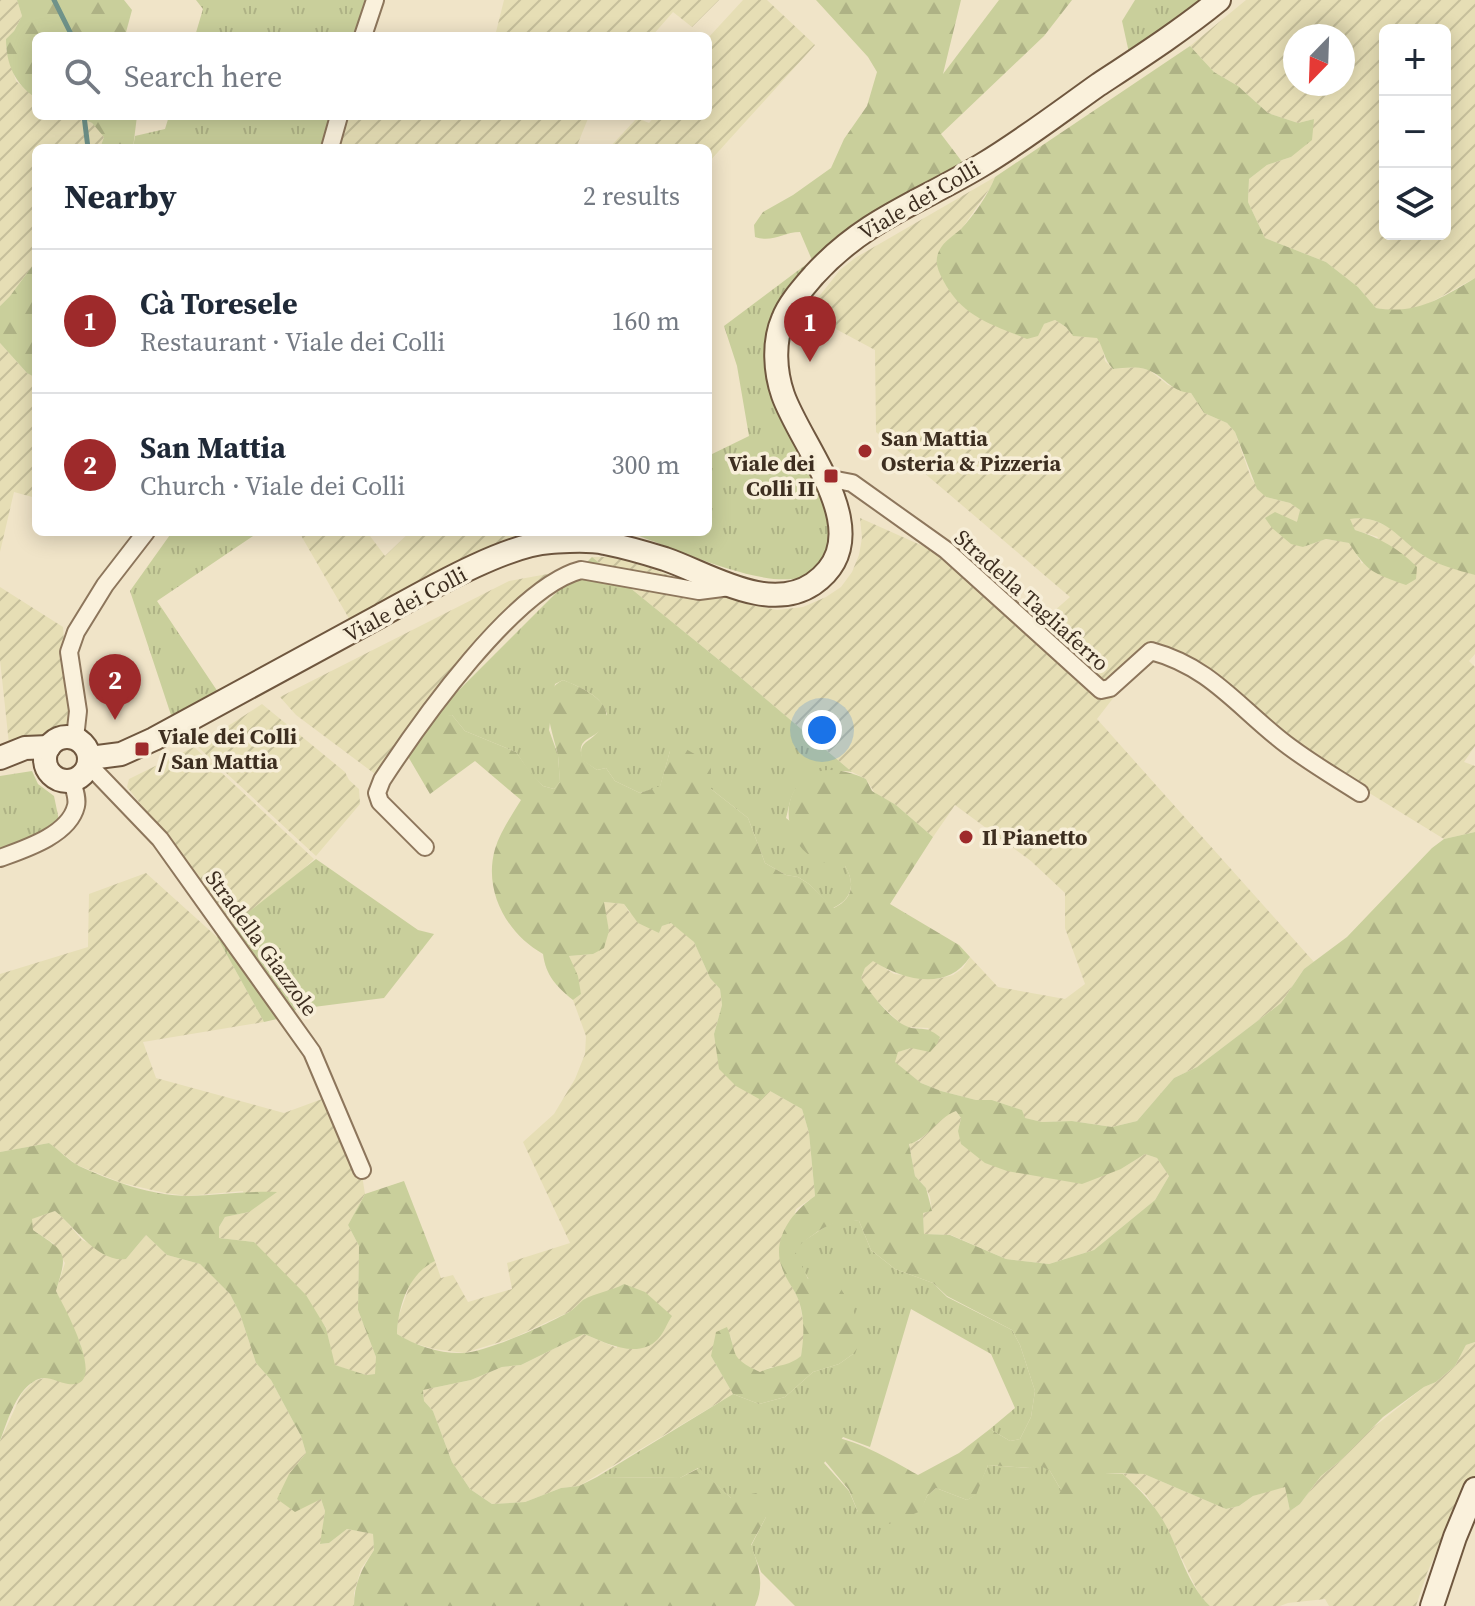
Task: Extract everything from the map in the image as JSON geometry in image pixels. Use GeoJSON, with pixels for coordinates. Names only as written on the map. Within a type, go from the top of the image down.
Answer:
{"type":"FeatureCollection","features":[{"type":"Feature","properties":{"kind":"street"},"geometry":{"type":"LineString","coordinates":[[364,32],[375,0]]}},
{"type":"Feature","properties":{"kind":"street","name":"Viale dei Colli"},"geometry":{"type":"LineString","coordinates":[[84,768],[154,739],[427,590],[496,557],[544,542],[600,542],[666,560],[736,587],[780,595],[808,587],[831,565],[837,551],[841,521],[826,478],[793,416],[778,377],[776,359],[783,319],[799,292],[834,253],[861,232],[888,214],[981,165],[1219,0]]}},
{"type":"Feature","properties":{"kind":"street"},"geometry":{"type":"LineString","coordinates":[[331,144],[338,120]]}},
{"type":"Feature","properties":{"kind":"street","name":"Stradella Tagliaferro"},"geometry":{"type":"LineString","coordinates":[[826,478],[852,483],[946,550],[1101,690],[1110,688],[1151,651],[1177,658],[1203,673],[1279,739],[1360,793]]}},
{"type":"Feature","properties":{"kind":"street"},"geometry":{"type":"LineString","coordinates":[[75,738],[78,711],[69,652],[76,632],[105,585],[143,536]]}},
{"type":"Feature","properties":{"kind":"street","name":"Viale dei Colli"},"geometry":{"type":"LineString","coordinates":[[425,847],[380,802],[377,793],[382,780],[476,654],[538,592],[565,574],[581,570],[699,591],[736,587]]}},
{"type":"Feature","properties":{"kind":"street"},"geometry":{"type":"LineString","coordinates":[[0,858],[50,835],[70,821],[78,803],[88,749],[75,738],[61,737],[49,747],[45,763],[53,776],[62,781],[84,768]]}},
{"type":"Feature","properties":{"kind":"street"},"geometry":{"type":"LineString","coordinates":[[0,758],[25,748],[49,747]]}},
{"type":"Feature","properties":{"kind":"street","name":"Stradella Giazzole"},"geometry":{"type":"LineString","coordinates":[[84,768],[160,839],[312,1052],[362,1170]]}},
{"type":"Feature","properties":{"kind":"street"},"geometry":{"type":"LineString","coordinates":[[1432,1606],[1475,1489]]}},
{"type":"Feature","properties":{"kind":"shaded area"},"geometry":{"type":"Polygon","coordinates":[[[0,0],[17,0],[22,16],[6,39],[6,49],[16,81],[32,95],[32,120],[85,120],[104,137],[101,144],[32,144],[32,266],[0,306],[0,0]]]}},
{"type":"Feature","properties":{"kind":"shaded area"},"geometry":{"type":"Polygon","coordinates":[[[504,0],[719,0],[692,27],[673,12],[656,32],[496,32],[504,0]]]}},
{"type":"Feature","properties":{"kind":"shaded area"},"geometry":{"type":"Polygon","coordinates":[[[743,0],[767,0],[815,45],[712,159],[712,144],[613,144],[635,120],[649,123],[652,120],[712,120],[712,34],[743,0]]]}},
{"type":"Feature","properties":{"kind":"shaded area"},"geometry":{"type":"Polygon","coordinates":[[[1246,0],[1475,0],[1475,278],[1426,305],[1398,312],[1376,308],[1358,287],[1326,262],[1265,238],[1248,202],[1249,179],[1267,165],[1291,157],[1314,119],[1298,123],[1268,113],[1238,86],[1214,72],[1190,46],[1246,0]]]}},
{"type":"Feature","properties":{"kind":"shaded area"},"geometry":{"type":"Polygon","coordinates":[[[346,120],[587,120],[578,144],[338,144],[346,120]]]}},
{"type":"Feature","properties":{"kind":"shaded area"},"geometry":{"type":"Polygon","coordinates":[[[995,177],[963,227],[945,243],[1044,324],[1055,320],[1073,336],[1097,337],[1105,361],[1113,369],[1137,367],[1149,370],[1168,385],[1191,393],[1204,413],[1227,423],[1235,432],[1251,478],[1266,497],[1290,503],[1300,510],[1298,522],[1303,547],[1326,539],[1350,543],[1362,564],[1378,537],[1355,530],[1349,519],[1361,518],[1395,530],[1422,555],[1475,575],[1475,654],[1469,661],[1475,667],[1475,746],[1464,762],[1475,766],[1475,832],[1444,839],[1163,656],[1144,658],[1097,719],[1314,962],[1304,969],[1281,1003],[1197,1067],[1174,1078],[1137,1121],[1112,1127],[1024,1118],[1022,1110],[992,1100],[976,1100],[941,1091],[921,1083],[894,1062],[897,1052],[911,1048],[929,1028],[901,1024],[870,994],[861,978],[873,960],[894,974],[938,979],[953,975],[963,968],[970,957],[998,987],[1065,999],[1085,984],[1065,928],[1065,893],[1031,861],[955,805],[933,837],[896,805],[876,795],[866,779],[852,772],[592,557],[611,557],[647,567],[742,603],[777,610],[803,607],[841,587],[852,572],[862,538],[860,518],[943,555],[1030,632],[1070,597],[876,432],[875,350],[806,313],[840,270],[855,258],[995,177]]]}},
{"type":"Feature","properties":{"kind":"shaded area"},"geometry":{"type":"Polygon","coordinates":[[[0,343],[32,376],[32,497],[14,492],[0,552],[0,343]]]}},
{"type":"Feature","properties":{"kind":"shaded area"},"geometry":{"type":"Polygon","coordinates":[[[301,536],[370,536],[385,556],[406,536],[528,536],[475,557],[351,622],[301,536]]]}},
{"type":"Feature","properties":{"kind":"shaded area"},"geometry":{"type":"Polygon","coordinates":[[[553,573],[379,777],[296,715],[280,697],[509,581],[553,573]]]}},
{"type":"Feature","properties":{"kind":"shaded area"},"geometry":{"type":"Polygon","coordinates":[[[0,587],[63,627],[70,724],[55,727],[39,739],[9,744],[0,660],[0,587]]]}},
{"type":"Feature","properties":{"kind":"shaded area"},"geometry":{"type":"Polygon","coordinates":[[[262,704],[345,772],[359,789],[360,804],[316,856],[197,746],[262,704]]]}},
{"type":"Feature","properties":{"kind":"shaded area"},"geometry":{"type":"Polygon","coordinates":[[[194,747],[314,859],[230,939],[174,846],[127,787],[129,779],[194,747]]]}},
{"type":"Feature","properties":{"kind":"shaded area"},"geometry":{"type":"Polygon","coordinates":[[[146,873],[217,937],[264,1022],[143,1042],[156,1078],[284,1113],[333,1095],[358,1150],[365,1194],[348,1225],[359,1246],[358,1310],[376,1357],[376,1374],[366,1375],[334,1365],[326,1327],[254,1242],[219,1238],[219,1227],[225,1217],[249,1212],[243,1191],[187,1196],[122,1183],[77,1165],[49,1143],[0,1152],[0,974],[88,947],[89,894],[146,873]]]}},
{"type":"Feature","properties":{"kind":"shaded area"},"geometry":{"type":"Polygon","coordinates":[[[603,902],[624,904],[629,912],[659,933],[662,926],[671,923],[686,933],[694,942],[710,978],[720,989],[722,1005],[714,1034],[770,1091],[802,1109],[809,1133],[815,1196],[796,1209],[781,1267],[799,1300],[805,1330],[801,1356],[787,1367],[771,1367],[760,1372],[743,1364],[734,1355],[731,1336],[711,1356],[733,1394],[579,1486],[561,1488],[525,1502],[492,1504],[470,1489],[452,1462],[433,1411],[424,1401],[423,1390],[471,1380],[502,1367],[521,1365],[584,1334],[617,1348],[624,1284],[585,1299],[571,1311],[513,1338],[464,1353],[410,1342],[397,1334],[398,1318],[411,1282],[423,1267],[435,1261],[441,1278],[453,1275],[468,1302],[512,1289],[507,1263],[570,1243],[523,1142],[554,1114],[575,1079],[585,1054],[586,1036],[573,1000],[581,994],[569,956],[593,954],[609,931],[603,902]]]}},
{"type":"Feature","properties":{"kind":"shaded area"},"geometry":{"type":"Polygon","coordinates":[[[956,1111],[961,1118],[958,1131],[1121,1169],[1145,1154],[1157,1158],[1169,1176],[1155,1200],[1094,1250],[1049,1264],[1006,1259],[951,1235],[924,1234],[923,1213],[932,1211],[930,1197],[915,1176],[909,1143],[919,1141],[945,1115],[956,1111]]]}},
{"type":"Feature","properties":{"kind":"shaded area"},"geometry":{"type":"Polygon","coordinates":[[[55,1211],[82,1240],[126,1259],[146,1235],[167,1255],[200,1264],[230,1294],[256,1363],[271,1380],[301,1436],[306,1453],[289,1474],[321,1499],[325,1511],[321,1544],[329,1543],[347,1529],[373,1534],[374,1550],[361,1569],[354,1593],[354,1606],[0,1606],[0,1441],[22,1393],[34,1381],[48,1377],[70,1384],[81,1345],[56,1291],[65,1263],[53,1243],[33,1230],[31,1219],[55,1211]]]}},
{"type":"Feature","properties":{"kind":"shaded area"},"geometry":{"type":"Polygon","coordinates":[[[1475,1342],[1475,1477],[1446,1531],[1416,1606],[1329,1606],[1325,1599],[1280,1606],[1210,1606],[1200,1596],[1165,1524],[1146,1495],[1123,1474],[1144,1474],[1226,1509],[1285,1486],[1290,1511],[1365,1434],[1424,1387],[1436,1382],[1455,1366],[1466,1345],[1475,1342]]]}},
{"type":"Feature","properties":{"kind":"green space"},"geometry":{"type":"Polygon","coordinates":[[[17,0],[124,0],[132,10],[126,32],[32,32],[32,95],[17,80],[8,57],[6,39],[22,16],[17,0]]]}},
{"type":"Feature","properties":{"kind":"green space"},"geometry":{"type":"Polygon","coordinates":[[[196,0],[366,0],[356,32],[196,32],[203,9],[196,0]]]}},
{"type":"Feature","properties":{"kind":"green space"},"geometry":{"type":"Polygon","coordinates":[[[816,0],[961,0],[943,74],[999,0],[1072,0],[1044,36],[941,134],[963,163],[838,235],[812,260],[800,232],[761,239],[755,237],[754,225],[763,212],[831,168],[844,139],[867,106],[877,72],[868,57],[816,0]]]}},
{"type":"Feature","properties":{"kind":"green space"},"geometry":{"type":"Polygon","coordinates":[[[1135,0],[1204,0],[1129,53],[1122,21],[1135,0]]]}},
{"type":"Feature","properties":{"kind":"green space"},"geometry":{"type":"Polygon","coordinates":[[[1190,46],[1214,72],[1238,86],[1268,113],[1298,123],[1314,119],[1312,140],[1291,157],[1267,165],[1249,179],[1248,202],[1265,238],[1326,262],[1358,287],[1376,308],[1416,307],[1440,298],[1475,278],[1475,575],[1427,558],[1381,523],[1362,518],[1350,519],[1355,530],[1388,544],[1410,560],[1417,567],[1416,579],[1406,585],[1378,574],[1361,561],[1349,543],[1326,539],[1303,547],[1291,544],[1265,518],[1275,512],[1297,522],[1300,510],[1290,503],[1266,497],[1257,489],[1235,432],[1227,423],[1204,413],[1191,393],[1177,389],[1145,369],[1113,369],[1097,338],[1073,336],[1055,320],[1044,324],[1038,336],[1027,339],[979,318],[959,303],[943,280],[937,262],[939,251],[976,211],[995,177],[1190,46]]]}},
{"type":"Feature","properties":{"kind":"green space"},"geometry":{"type":"Polygon","coordinates":[[[85,120],[136,120],[134,144],[101,144],[104,137],[85,120]]]}},
{"type":"Feature","properties":{"kind":"green space"},"geometry":{"type":"Polygon","coordinates":[[[168,120],[346,120],[338,144],[134,144],[135,136],[165,129],[168,120]]]}},
{"type":"Feature","properties":{"kind":"green space"},"geometry":{"type":"Polygon","coordinates":[[[812,260],[782,298],[769,336],[829,505],[832,548],[812,572],[796,579],[774,579],[722,567],[638,536],[712,536],[712,454],[749,436],[737,366],[724,326],[812,260]]]}},
{"type":"Feature","properties":{"kind":"green space"},"geometry":{"type":"Polygon","coordinates":[[[32,266],[32,376],[0,343],[0,306],[32,266]]]}},
{"type":"Feature","properties":{"kind":"green space"},"geometry":{"type":"Polygon","coordinates":[[[169,536],[253,536],[157,601],[218,692],[171,715],[130,591],[169,536]]]}},
{"type":"Feature","properties":{"kind":"green space"},"geometry":{"type":"Polygon","coordinates":[[[592,557],[852,772],[823,773],[802,782],[793,794],[786,818],[845,866],[851,885],[848,896],[839,904],[833,908],[809,884],[765,863],[748,818],[711,789],[711,769],[670,751],[660,787],[640,793],[615,781],[606,768],[597,770],[582,760],[582,746],[597,733],[607,714],[589,692],[563,680],[555,684],[549,730],[558,755],[560,782],[554,789],[543,786],[532,776],[516,752],[465,731],[452,715],[428,721],[592,557]]]}},
{"type":"Feature","properties":{"kind":"green space"},"geometry":{"type":"Polygon","coordinates":[[[563,680],[590,693],[598,699],[606,713],[599,731],[582,745],[583,760],[597,770],[606,768],[615,781],[640,793],[660,786],[670,751],[684,748],[707,761],[711,769],[711,789],[748,818],[765,863],[809,884],[834,908],[845,900],[850,890],[845,866],[818,860],[800,846],[790,827],[789,806],[796,787],[811,774],[835,770],[866,779],[872,791],[896,805],[933,837],[890,904],[959,945],[970,957],[960,968],[937,979],[911,977],[873,961],[865,968],[861,978],[898,1022],[929,1030],[940,1037],[930,1052],[911,1048],[898,1052],[895,1062],[921,1083],[976,1100],[992,1100],[1022,1110],[1025,1118],[1042,1122],[1072,1121],[1112,1127],[1137,1121],[1174,1078],[1197,1067],[1281,1003],[1304,969],[1347,937],[1432,848],[1444,839],[1475,832],[1475,1342],[1466,1345],[1455,1366],[1436,1382],[1424,1387],[1383,1417],[1321,1476],[1300,1504],[1290,1511],[1285,1487],[1253,1496],[1239,1506],[1226,1509],[1144,1474],[1106,1473],[1080,1511],[1066,1511],[1054,1505],[1061,1490],[1050,1471],[1039,1465],[1030,1468],[988,1465],[976,1495],[967,1500],[936,1488],[927,1496],[921,1511],[889,1524],[858,1512],[849,1490],[815,1449],[821,1434],[860,1445],[918,1475],[959,1453],[990,1429],[1010,1441],[1020,1439],[1031,1417],[1035,1391],[1020,1345],[1012,1330],[947,1296],[933,1283],[895,1269],[871,1250],[859,1221],[840,1221],[794,1249],[808,1279],[835,1280],[852,1306],[863,1340],[853,1354],[839,1364],[813,1372],[785,1397],[759,1404],[733,1394],[711,1356],[716,1332],[727,1327],[738,1359],[760,1372],[801,1356],[801,1308],[782,1268],[779,1247],[792,1218],[815,1196],[809,1133],[802,1109],[770,1091],[761,1100],[736,1086],[719,1069],[714,1034],[722,1005],[720,989],[710,978],[694,942],[671,923],[662,926],[659,933],[638,923],[624,904],[604,902],[609,931],[604,948],[593,954],[569,956],[578,976],[581,994],[573,1000],[567,995],[549,975],[543,954],[509,923],[495,895],[492,865],[495,849],[521,800],[475,761],[430,794],[403,748],[433,717],[452,715],[465,731],[516,752],[543,786],[554,789],[560,782],[548,704],[555,686],[563,680]],[[956,1111],[949,1114],[922,1138],[909,1144],[915,1176],[926,1188],[932,1211],[923,1213],[924,1234],[950,1235],[1006,1259],[1049,1264],[1094,1250],[1155,1200],[1169,1176],[1157,1158],[1145,1154],[1121,1169],[1082,1184],[1007,1171],[985,1163],[961,1144],[958,1131],[961,1118],[956,1111]]]}},
{"type":"Feature","properties":{"kind":"green space"},"geometry":{"type":"Polygon","coordinates":[[[32,771],[38,784],[54,796],[62,835],[0,861],[0,776],[32,771]]]}},
{"type":"Feature","properties":{"kind":"green space"},"geometry":{"type":"Polygon","coordinates":[[[316,859],[418,930],[434,934],[384,998],[298,1009],[264,1022],[217,937],[316,859]]]}},
{"type":"Feature","properties":{"kind":"green space"},"geometry":{"type":"Polygon","coordinates":[[[49,1143],[79,1166],[147,1190],[188,1196],[277,1192],[249,1212],[225,1217],[219,1227],[219,1238],[254,1242],[306,1295],[326,1328],[335,1365],[366,1375],[375,1374],[376,1357],[358,1310],[359,1246],[348,1225],[365,1194],[404,1181],[435,1261],[418,1274],[402,1302],[397,1334],[412,1342],[446,1352],[474,1351],[532,1330],[569,1312],[583,1300],[624,1284],[645,1292],[672,1316],[660,1337],[650,1345],[622,1348],[584,1334],[521,1365],[502,1367],[471,1380],[423,1390],[424,1401],[433,1411],[452,1462],[470,1489],[492,1504],[525,1502],[561,1488],[579,1486],[597,1477],[680,1478],[699,1468],[731,1498],[756,1493],[769,1502],[766,1517],[751,1545],[760,1583],[755,1606],[354,1606],[360,1576],[374,1550],[373,1534],[347,1529],[329,1543],[320,1544],[325,1511],[321,1499],[295,1512],[277,1499],[289,1474],[306,1453],[301,1436],[271,1380],[256,1363],[230,1294],[200,1264],[167,1255],[146,1235],[126,1259],[106,1255],[96,1250],[55,1211],[32,1219],[33,1230],[62,1254],[56,1291],[81,1345],[85,1374],[80,1382],[68,1384],[46,1378],[33,1382],[16,1401],[0,1441],[0,1152],[49,1143]]]}},
{"type":"Feature","properties":{"kind":"green space"},"geometry":{"type":"Polygon","coordinates":[[[844,1218],[859,1221],[871,1250],[895,1269],[933,1283],[947,1297],[1012,1330],[1035,1391],[1031,1417],[1020,1439],[1010,1441],[990,1429],[1015,1408],[991,1354],[911,1309],[870,1447],[843,1437],[824,1463],[849,1491],[858,1512],[920,1511],[927,1496],[936,1488],[967,1500],[975,1495],[988,1465],[1029,1468],[1039,1464],[1050,1471],[1061,1490],[1105,1473],[1123,1474],[1160,1515],[1189,1577],[1210,1606],[795,1606],[761,1572],[751,1546],[766,1517],[731,1498],[698,1468],[680,1478],[597,1477],[733,1394],[759,1404],[785,1397],[813,1372],[839,1364],[853,1354],[793,1248],[844,1218]]]}},
{"type":"Feature","properties":{"kind":"waterway"},"geometry":{"type":"LineString","coordinates":[[54,0],[70,32]]}},
{"type":"Feature","properties":{"kind":"waterway"},"geometry":{"type":"LineString","coordinates":[[84,120],[88,144]]}},
{"type":"Feature","properties":{"kind":"place","name":"Cà Toresele"},"geometry":{"type":"Point","coordinates":[810,362]}},
{"type":"Feature","properties":{"kind":"place","name":"San Mattia Osteria & Pizzeria"},"geometry":{"type":"Point","coordinates":[865,451]}},
{"type":"Feature","properties":{"kind":"place","name":"Viale dei Colli II"},"geometry":{"type":"Point","coordinates":[831,476]}},
{"type":"Feature","properties":{"kind":"place","name":"San Mattia"},"geometry":{"type":"Point","coordinates":[115,720]}},
{"type":"Feature","properties":{"kind":"place","name":"Viale dei Colli / San Mattia"},"geometry":{"type":"Point","coordinates":[142,749]}},
{"type":"Feature","properties":{"kind":"place","name":"Il Pianetto"},"geometry":{"type":"Point","coordinates":[966,837]}}]}
